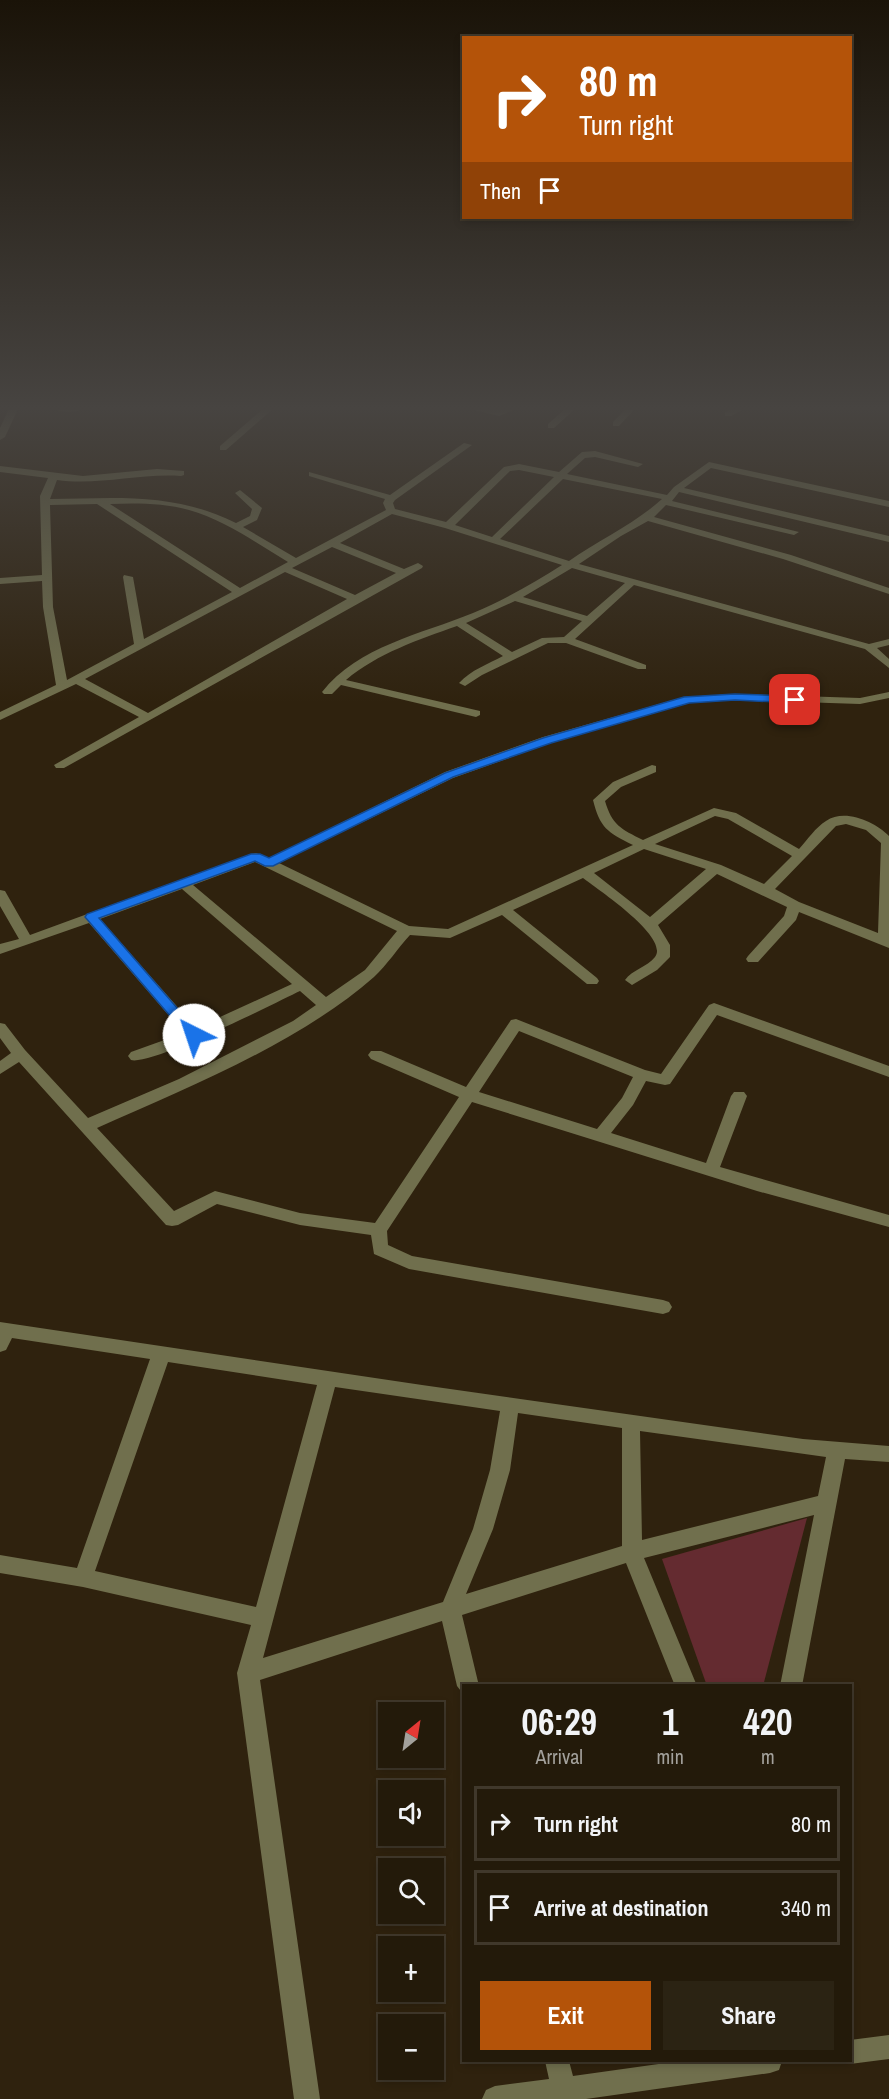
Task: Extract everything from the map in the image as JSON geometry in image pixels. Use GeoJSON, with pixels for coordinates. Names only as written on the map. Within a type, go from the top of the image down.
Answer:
{"type":"FeatureCollection","features":[{"type":"Feature","properties":{"kind":"street"},"geometry":{"type":"LineString","coordinates":[[46,507],[48,607],[62,686]]}},
{"type":"Feature","properties":{"kind":"street"},"geometry":{"type":"LineString","coordinates":[[109,507],[239,592]]}},
{"type":"Feature","properties":{"kind":"street"},"geometry":{"type":"LineString","coordinates":[[187,507],[235,527],[295,562]]}},
{"type":"Feature","properties":{"kind":"street"},"geometry":{"type":"LineString","coordinates":[[235,527],[254,518],[255,507]]}},
{"type":"Feature","properties":{"kind":"street"},"geometry":{"type":"LineString","coordinates":[[390,507],[392,511]]}},
{"type":"Feature","properties":{"kind":"street"},"geometry":{"type":"LineString","coordinates":[[447,525],[466,507]]}},
{"type":"Feature","properties":{"kind":"street"},"geometry":{"type":"LineString","coordinates":[[494,540],[527,507]]}},
{"type":"Feature","properties":{"kind":"street"},"geometry":{"type":"LineString","coordinates":[[328,692],[336,681],[349,670],[373,657],[496,606],[571,564],[611,535],[646,518],[659,507]]}},
{"type":"Feature","properties":{"kind":"street"},"geometry":{"type":"LineString","coordinates":[[695,507],[794,532]]}},
{"type":"Feature","properties":{"kind":"street"},"geometry":{"type":"LineString","coordinates":[[753,507],[889,539]]}},
{"type":"Feature","properties":{"kind":"street"},"geometry":{"type":"LineString","coordinates":[[0,716],[76,679],[392,511],[447,525],[571,564],[869,647],[889,665]]}},
{"type":"Feature","properties":{"kind":"street"},"geometry":{"type":"LineString","coordinates":[[646,518],[787,557],[889,591]]}},
{"type":"Feature","properties":{"kind":"street"},"geometry":{"type":"LineString","coordinates":[[332,543],[404,573]]}},
{"type":"Feature","properties":{"kind":"street"},"geometry":{"type":"LineString","coordinates":[[60,765],[418,566]]}},
{"type":"Feature","properties":{"kind":"street"},"geometry":{"type":"LineString","coordinates":[[284,568],[355,599]]}},
{"type":"Feature","properties":{"kind":"street"},"geometry":{"type":"LineString","coordinates":[[128,577],[140,645]]}},
{"type":"Feature","properties":{"kind":"street"},"geometry":{"type":"LineString","coordinates":[[0,581],[48,578]]}},
{"type":"Feature","properties":{"kind":"street"},"geometry":{"type":"LineString","coordinates":[[567,640],[633,581]]}},
{"type":"Feature","properties":{"kind":"street"},"geometry":{"type":"LineString","coordinates":[[513,597],[589,620]]}},
{"type":"Feature","properties":{"kind":"street"},"geometry":{"type":"LineString","coordinates":[[457,622],[511,656]]}},
{"type":"Feature","properties":{"kind":"street"},"geometry":{"type":"LineString","coordinates":[[465,683],[478,673],[546,640],[567,640],[642,667]]}},
{"type":"Feature","properties":{"kind":"street"},"geometry":{"type":"LineString","coordinates":[[869,647],[889,642]]}},
{"type":"Feature","properties":{"kind":"street"},"geometry":{"type":"LineString","coordinates":[[76,679],[147,717]]}},
{"type":"Feature","properties":{"kind":"street"},"geometry":{"type":"LineString","coordinates":[[336,681],[476,713]]}},
{"type":"Feature","properties":{"kind":"street"},"geometry":{"type":"LineString","coordinates":[[269,863],[449,775],[547,740],[688,699],[735,697],[836,701],[889,695]]}},
{"type":"Feature","properties":{"kind":"street"},"geometry":{"type":"LineString","coordinates":[[652,769],[617,784],[600,800],[601,812],[608,825],[644,843],[716,868],[794,905],[887,942],[888,843],[885,837],[851,821],[836,821],[766,890]]}},
{"type":"Feature","properties":{"kind":"street"},"geometry":{"type":"LineString","coordinates":[[0,949],[256,856],[406,930],[450,934],[714,812],[732,816],[800,855]]}},
{"type":"Feature","properties":{"kind":"street"},"geometry":{"type":"LineString","coordinates":[[650,924],[716,868]]}},
{"type":"Feature","properties":{"kind":"street"},"geometry":{"type":"LineString","coordinates":[[583,871],[650,924],[664,943],[665,954],[661,960],[632,980]]}},
{"type":"Feature","properties":{"kind":"street"},"geometry":{"type":"LineString","coordinates":[[183,883],[327,1006]]}},
{"type":"Feature","properties":{"kind":"street"},"geometry":{"type":"LineString","coordinates":[[0,894],[27,941]]}},
{"type":"Feature","properties":{"kind":"street"},"geometry":{"type":"LineString","coordinates":[[753,959],[791,917],[794,905]]}},
{"type":"Feature","properties":{"kind":"street"},"geometry":{"type":"LineString","coordinates":[[503,909],[592,981]]}},
{"type":"Feature","properties":{"kind":"street"},"geometry":{"type":"LineString","coordinates":[[91,917],[194,1035]]}},
{"type":"Feature","properties":{"kind":"street"},"geometry":{"type":"LineString","coordinates":[[86,1126],[184,1083],[298,1025],[370,973],[406,930]]}},
{"type":"Feature","properties":{"kind":"street"},"geometry":{"type":"LineString","coordinates":[[136,1056],[194,1035],[303,984]]}},
{"type":"Feature","properties":{"kind":"street"},"geometry":{"type":"LineString","coordinates":[[663,1307],[409,1262],[380,1249],[379,1230],[516,1024],[642,1075],[665,1080],[714,1008],[889,1072]]}},
{"type":"Feature","properties":{"kind":"street"},"geometry":{"type":"LineString","coordinates":[[0,1028],[20,1054],[172,1220],[215,1197],[300,1219],[379,1230]]}},
{"type":"Feature","properties":{"kind":"street"},"geometry":{"type":"LineString","coordinates":[[0,1069],[20,1054]]}},
{"type":"Feature","properties":{"kind":"street"},"geometry":{"type":"LineString","coordinates":[[376,1056],[469,1095],[711,1171],[889,1221]]}},
{"type":"Feature","properties":{"kind":"street"},"geometry":{"type":"LineString","coordinates":[[600,1136],[628,1101],[642,1075]]}},
{"type":"Feature","properties":{"kind":"street"},"geometry":{"type":"LineString","coordinates":[[711,1171],[739,1096]]}},
{"type":"Feature","properties":{"kind":"street"},"geometry":{"type":"LineString","coordinates":[[2,1335],[162,1352],[328,1379],[803,1447],[889,1454]]}},
{"type":"Feature","properties":{"kind":"street"},"geometry":{"type":"LineString","coordinates":[[83,1578],[162,1352]]}},
{"type":"Feature","properties":{"kind":"street"},"geometry":{"type":"LineString","coordinates":[[307,2099],[248,1673],[328,1379]]}},
{"type":"Feature","properties":{"kind":"street"},"geometry":{"type":"LineString","coordinates":[[468,1684],[450,1610],[483,1529],[500,1470],[510,1404]]}},
{"type":"Feature","properties":{"kind":"street"},"geometry":{"type":"LineString","coordinates":[[631,1422],[632,1552],[685,1684]]}},
{"type":"Feature","properties":{"kind":"street"},"geometry":{"type":"LineString","coordinates":[[791,1684],[837,1449]]}},
{"type":"Feature","properties":{"kind":"street"},"geometry":{"type":"LineString","coordinates":[[248,1673],[632,1552],[826,1503]]}},
{"type":"Feature","properties":{"kind":"street"},"geometry":{"type":"LineString","coordinates":[[0,1564],[83,1578],[263,1618]]}},
{"type":"Feature","properties":{"kind":"street"},"geometry":{"type":"LineString","coordinates":[[852,2052],[889,2047]]}},
{"type":"Feature","properties":{"kind":"street"},"geometry":{"type":"LineString","coordinates":[[557,2062],[564,2090]]}},
{"type":"Feature","properties":{"kind":"street"},"geometry":{"type":"LineString","coordinates":[[495,2099],[763,2062]]}},
{"type":"Feature","properties":{"kind":"shaded area"},"geometry":{"type":"Polygon","coordinates":[[[807,1518],[764,1684],[706,1684],[662,1559],[807,1518]]]}},
{"type":"Feature","properties":{"kind":"route"},"geometry":{"type":"LineString","coordinates":[[194,1035],[91,917],[256,856],[269,863],[449,775],[547,740],[688,699],[735,697],[795,700]]}}]}
